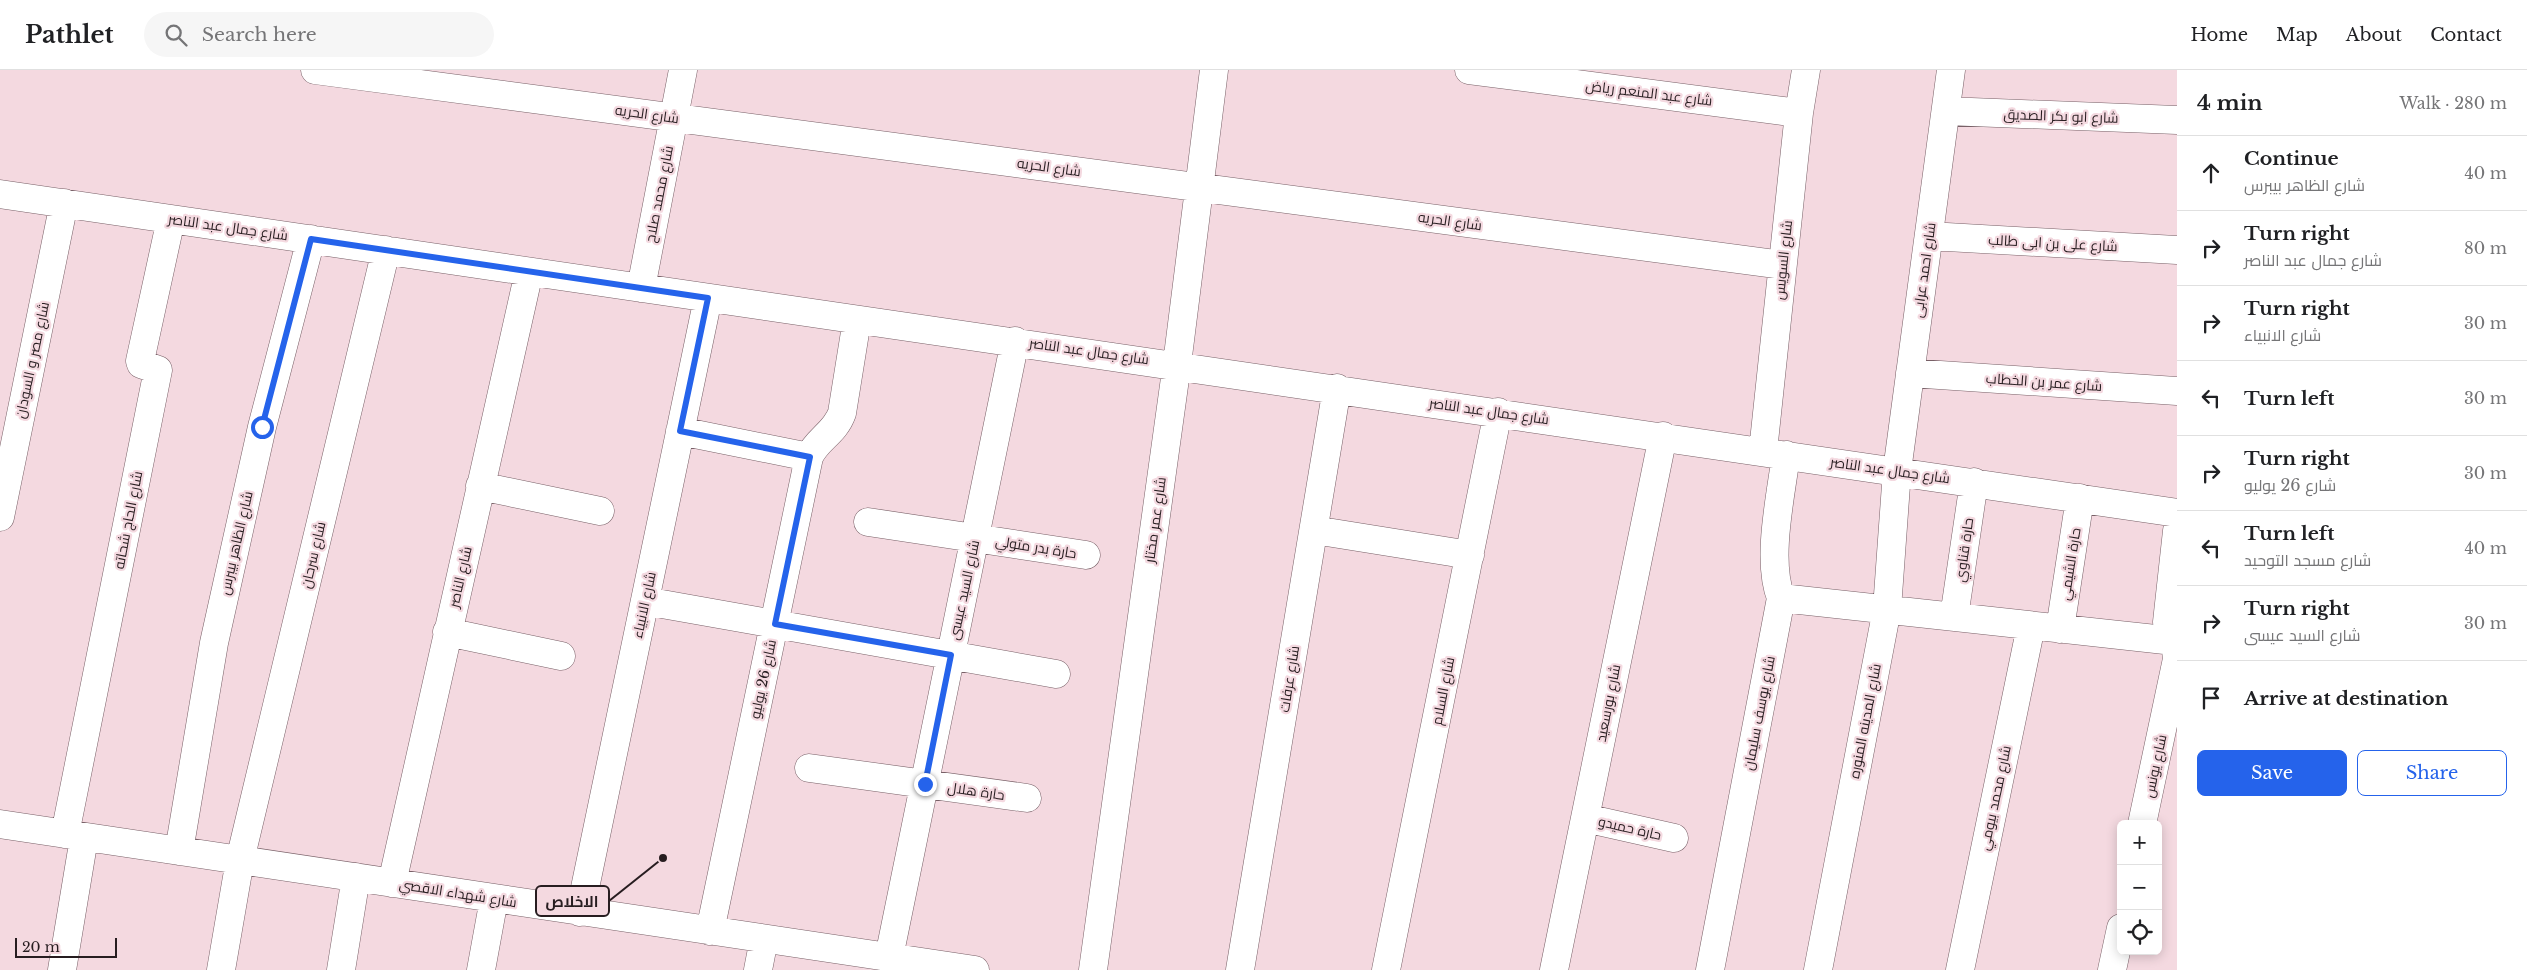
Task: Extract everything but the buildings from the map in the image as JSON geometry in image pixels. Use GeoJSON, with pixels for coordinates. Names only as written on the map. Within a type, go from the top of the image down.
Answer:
{"type":"FeatureCollection","features":[{"type":"Feature","properties":{"kind":"street","name":"شارع الحريه"},"geometry":{"type":"LineString","coordinates":[[315,70],[1782,265]]}},
{"type":"Feature","properties":{"kind":"street","name":"شارع محمد صلاح"},"geometry":{"type":"LineString","coordinates":[[641,288],[683,70]]}},
{"type":"Feature","properties":{"kind":"street","name":"شارع عمر مختار"},"geometry":{"type":"LineString","coordinates":[[1093,970],[1177,364],[1214,70]]}},
{"type":"Feature","properties":{"kind":"street","name":"شارع عبد المنعم رياض"},"geometry":{"type":"LineString","coordinates":[[1469,70],[1799,113]]}},
{"type":"Feature","properties":{"kind":"street","name":"شارع السويس"},"geometry":{"type":"LineString","coordinates":[[1774,453],[1782,265],[1799,113],[1806,70]]}},
{"type":"Feature","properties":{"kind":"street","name":"شارع احمد عرابى"},"geometry":{"type":"LineString","coordinates":[[1897,471],[1951,70]]}},
{"type":"Feature","properties":{"kind":"street","name":"شارع ابو بكر الصديق"},"geometry":{"type":"LineString","coordinates":[[1946,111],[2177,120]]}},
{"type":"Feature","properties":{"kind":"street","name":"شارع جمال عبد الناصر"},"geometry":{"type":"LineString","coordinates":[[0,194],[857,320],[1177,364],[2177,512]]}},
{"type":"Feature","properties":{"kind":"street","name":"شارع مصر و السودان"},"geometry":{"type":"LineString","coordinates":[[0,517],[64,203]]}},
{"type":"Feature","properties":{"kind":"street","name":"شارع الحاج شحاته"},"geometry":{"type":"LineString","coordinates":[[74,836],[158,370],[141,364],[140,361],[171,219]]}},
{"type":"Feature","properties":{"kind":"street","name":"شارع على بن ابى طالب"},"geometry":{"type":"LineString","coordinates":[[1929,236],[2177,250]]}},
{"type":"Feature","properties":{"kind":"street","name":"شارع الظاهر بيبرس"},"geometry":{"type":"LineString","coordinates":[[179,851],[214,643],[262,427],[311,239]]}},
{"type":"Feature","properties":{"kind":"street","name":"شارع سرحان"},"geometry":{"type":"LineString","coordinates":[[221,970],[240,860],[386,250]]}},
{"type":"Feature","properties":{"kind":"street","name":"شارع الناصر"},"geometry":{"type":"LineString","coordinates":[[392,883],[529,272]]}},
{"type":"Feature","properties":{"kind":"street","name":"شارع الانبياء"},"geometry":{"type":"LineString","coordinates":[[580,912],[708,298]]}},
{"type":"Feature","properties":{"kind":"street","name":"شارع 26 يوليو"},"geometry":{"type":"LineString","coordinates":[[710,931],[810,457],[818,443],[836,427],[842,414],[857,320]]}},
{"type":"Feature","properties":{"kind":"street","name":"شارع السيد عيسى"},"geometry":{"type":"LineString","coordinates":[[889,957],[1014,341]]}},
{"type":"Feature","properties":{"kind":"street","name":"شارع عمر بن الخطاب"},"geometry":{"type":"LineString","coordinates":[[1910,372],[2177,391]]}},
{"type":"Feature","properties":{"kind":"street","name":"شارع عرفات"},"geometry":{"type":"LineString","coordinates":[[1240,970],[1337,388]]}},
{"type":"Feature","properties":{"kind":"street","name":"شارع السلام"},"geometry":{"type":"LineString","coordinates":[[1386,970],[1498,412]]}},
{"type":"Feature","properties":{"kind":"street"},"geometry":{"type":"LineString","coordinates":[[680,431],[810,457]]}},
{"type":"Feature","properties":{"kind":"street","name":"شارع بورسعيد"},"geometry":{"type":"LineString","coordinates":[[1554,970],[1662,436]]}},
{"type":"Feature","properties":{"kind":"street","name":"شارع يوسف سليمان"},"geometry":{"type":"LineString","coordinates":[[1710,970],[1781,598],[1775,578],[1774,453]]}},
{"type":"Feature","properties":{"kind":"street","name":"شارع المدينه المنوره"},"geometry":{"type":"LineString","coordinates":[[1818,970],[1886,609],[1897,471]]}},
{"type":"Feature","properties":{"kind":"street","name":"حارة قناوي"},"geometry":{"type":"LineString","coordinates":[[1954,617],[1974,482]]}},
{"type":"Feature","properties":{"kind":"street"},"geometry":{"type":"LineString","coordinates":[[480,486],[600,511]]}},
{"type":"Feature","properties":{"kind":"street","name":"حارة الشيمي"},"geometry":{"type":"LineString","coordinates":[[2060,629],[2080,498]]}},
{"type":"Feature","properties":{"kind":"street","name":"حارة بدر متولي"},"geometry":{"type":"LineString","coordinates":[[868,522],[1086,555]]}},
{"type":"Feature","properties":{"kind":"street"},"geometry":{"type":"LineString","coordinates":[[1314,530],[1470,555]]}},
{"type":"Feature","properties":{"kind":"street","name":"شارع يونس"},"geometry":{"type":"LineString","coordinates":[[2143,820],[2177,660],[2174,641],[2168,628],[2167,613],[2177,531]]}},
{"type":"Feature","properties":{"kind":"street"},"geometry":{"type":"LineString","coordinates":[[1781,598],[2174,641]]}},
{"type":"Feature","properties":{"kind":"street"},"geometry":{"type":"LineString","coordinates":[[645,601],[1056,674]]}},
{"type":"Feature","properties":{"kind":"street","name":"شارع محمد بيومي"},"geometry":{"type":"LineString","coordinates":[[1963,969],[2031,626]]}},
{"type":"Feature","properties":{"kind":"street"},"geometry":{"type":"LineString","coordinates":[[447,632],[561,656]]}},
{"type":"Feature","properties":{"kind":"street","name":"حارة هلال"},"geometry":{"type":"LineString","coordinates":[[809,768],[1026,798]]}},
{"type":"Feature","properties":{"kind":"street","name":"حارة حميدو"},"geometry":{"type":"LineString","coordinates":[[1585,818],[1674,838]]}},
{"type":"Feature","properties":{"kind":"street","name":"شارع شهداء الاقصي"},"geometry":{"type":"LineString","coordinates":[[0,824],[764,938],[958,969]]}},
{"type":"Feature","properties":{"kind":"street"},"geometry":{"type":"LineString","coordinates":[[62,970],[74,836]]}},
{"type":"Feature","properties":{"kind":"street"},"geometry":{"type":"LineString","coordinates":[[341,970],[356,877]]}},
{"type":"Feature","properties":{"kind":"street"},"geometry":{"type":"LineString","coordinates":[[481,970],[494,899]]}},
{"type":"Feature","properties":{"kind":"street"},"geometry":{"type":"LineString","coordinates":[[758,970],[764,938]]}},
{"type":"Feature","properties":{"kind":"street"},"geometry":{"type":"LineString","coordinates":[[2112,970],[2117,947]]}},
{"type":"Feature","properties":{"kind":"place","name":"الاخلاص"},"geometry":{"type":"Point","coordinates":[663,858]}},
{"type":"Feature","properties":{"kind":"route"},"geometry":{"type":"LineString","coordinates":[[262,427],[311,239],[708,298],[680,431],[810,457],[775,624],[951,655],[925,784]]}}]}
